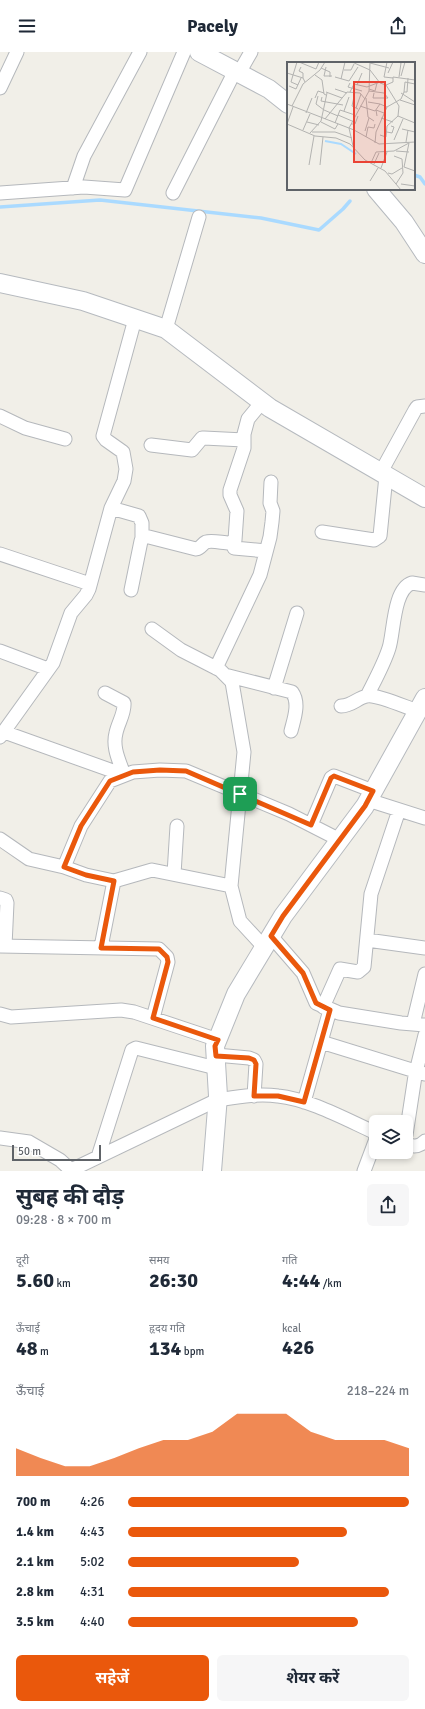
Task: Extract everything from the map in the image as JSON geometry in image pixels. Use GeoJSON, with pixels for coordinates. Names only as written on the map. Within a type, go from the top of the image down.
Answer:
{"type":"FeatureCollection","features":[{"type":"Feature","properties":{"kind":"street"},"geometry":{"type":"LineString","coordinates":[[0,88],[17,52]]}},
{"type":"Feature","properties":{"kind":"street"},"geometry":{"type":"LineString","coordinates":[[73,188],[84,156],[140,52]]}},
{"type":"Feature","properties":{"kind":"street"},"geometry":{"type":"LineString","coordinates":[[0,194],[84,187],[125,190],[184,52]]}},
{"type":"Feature","properties":{"kind":"street"},"geometry":{"type":"LineString","coordinates":[[199,52],[269,89],[287,103]]}},
{"type":"Feature","properties":{"kind":"street"},"geometry":{"type":"LineString","coordinates":[[173,193],[237,72],[251,52]]}},
{"type":"Feature","properties":{"kind":"street"},"geometry":{"type":"LineString","coordinates":[[377,190],[404,222],[425,254]]}},
{"type":"Feature","properties":{"kind":"street"},"geometry":{"type":"LineString","coordinates":[[166,329],[199,217]]}},
{"type":"Feature","properties":{"kind":"street"},"geometry":{"type":"LineString","coordinates":[[0,283],[83,301],[166,329],[262,402],[425,498]]}},
{"type":"Feature","properties":{"kind":"street"},"geometry":{"type":"LineString","coordinates":[[124,775],[2,734],[56,658],[71,613],[86,595],[111,508],[126,475],[123,452],[106,440],[103,436],[135,319]]}},
{"type":"Feature","properties":{"kind":"street"},"geometry":{"type":"LineString","coordinates":[[142,538],[145,536],[196,549],[200,548],[208,541],[229,543],[234,540],[237,511],[230,495],[230,490],[244,448],[244,434],[248,420],[262,402]]}},
{"type":"Feature","properties":{"kind":"street"},"geometry":{"type":"LineString","coordinates":[[322,532],[374,540],[380,536],[384,474],[415,410],[417,407],[425,406]]}},
{"type":"Feature","properties":{"kind":"street"},"geometry":{"type":"LineString","coordinates":[[0,416],[25,428],[64,439]]}},
{"type":"Feature","properties":{"kind":"street"},"geometry":{"type":"LineString","coordinates":[[151,445],[192,450],[202,438],[244,440]]}},
{"type":"Feature","properties":{"kind":"street"},"geometry":{"type":"LineString","coordinates":[[221,671],[260,576],[273,511],[270,503],[272,482]]}},
{"type":"Feature","properties":{"kind":"street"},"geometry":{"type":"LineString","coordinates":[[111,508],[139,516],[142,523],[142,538],[131,590]]}},
{"type":"Feature","properties":{"kind":"street"},"geometry":{"type":"LineString","coordinates":[[234,548],[266,551]]}},
{"type":"Feature","properties":{"kind":"street"},"geometry":{"type":"LineString","coordinates":[[0,554],[90,584]]}},
{"type":"Feature","properties":{"kind":"street"},"geometry":{"type":"LineString","coordinates":[[367,696],[390,646],[393,618],[405,587],[412,583],[425,585]]}},
{"type":"Feature","properties":{"kind":"street"},"geometry":{"type":"LineString","coordinates":[[274,688],[298,613]]}},
{"type":"Feature","properties":{"kind":"street"},"geometry":{"type":"LineString","coordinates":[[152,629],[181,650],[221,671],[274,688],[292,692],[295,696],[296,707],[291,731]]}},
{"type":"Feature","properties":{"kind":"street"},"geometry":{"type":"LineString","coordinates":[[0,651],[48,669]]}},
{"type":"Feature","properties":{"kind":"street"},"geometry":{"type":"LineString","coordinates":[[221,671],[232,682],[244,752],[231,886],[233,901],[240,921],[268,942],[303,973],[316,1003],[339,1013],[419,1024],[425,974]]}},
{"type":"Feature","properties":{"kind":"street"},"geometry":{"type":"LineString","coordinates":[[105,692],[124,703],[124,708],[116,732],[115,746],[124,775]]}},
{"type":"Feature","properties":{"kind":"street"},"geometry":{"type":"LineString","coordinates":[[212,1171],[217,1100],[217,1055],[236,994],[283,916],[371,796],[421,711],[372,696],[367,696],[347,706],[341,706]]}},
{"type":"Feature","properties":{"kind":"street"},"geometry":{"type":"LineString","coordinates":[[64,867],[81,826],[110,781],[133,772],[160,770],[186,771],[311,825],[340,840]]}},
{"type":"Feature","properties":{"kind":"street"},"geometry":{"type":"LineString","coordinates":[[311,825],[331,778],[334,776],[399,810],[425,818]]}},
{"type":"Feature","properties":{"kind":"street"},"geometry":{"type":"LineString","coordinates":[[304,1102],[321,1042],[327,1008],[340,969],[358,972],[364,967],[371,894],[399,810]]}},
{"type":"Feature","properties":{"kind":"street"},"geometry":{"type":"LineString","coordinates":[[174,874],[177,826]]}},
{"type":"Feature","properties":{"kind":"street"},"geometry":{"type":"LineString","coordinates":[[0,839],[29,859],[64,867],[86,875],[114,881],[152,870],[231,886]]}},
{"type":"Feature","properties":{"kind":"street"},"geometry":{"type":"LineString","coordinates":[[101,948],[114,881]]}},
{"type":"Feature","properties":{"kind":"street"},"geometry":{"type":"LineString","coordinates":[[0,898],[6,900],[7,903],[2,946],[159,949],[167,957],[168,962],[153,1018]]}},
{"type":"Feature","properties":{"kind":"street"},"geometry":{"type":"LineString","coordinates":[[367,940],[425,948]]}},
{"type":"Feature","properties":{"kind":"street"},"geometry":{"type":"LineString","coordinates":[[0,1014],[11,1017],[121,1010],[134,1012],[153,1018],[217,1055]]}},
{"type":"Feature","properties":{"kind":"street"},"geometry":{"type":"LineString","coordinates":[[411,1115],[421,1073],[425,1035]]}},
{"type":"Feature","properties":{"kind":"street"},"geometry":{"type":"LineString","coordinates":[[321,1042],[421,1073]]}},
{"type":"Feature","properties":{"kind":"street"},"geometry":{"type":"LineString","coordinates":[[98,1157],[132,1050],[136,1048],[249,1058],[254,1060],[256,1064],[254,1096]]}},
{"type":"Feature","properties":{"kind":"street"},"geometry":{"type":"LineString","coordinates":[[0,1138],[29,1142],[60,1160],[71,1170],[217,1100],[254,1096],[278,1096],[304,1102],[369,1130]]}},
{"type":"Feature","properties":{"kind":"street"},"geometry":{"type":"LineString","coordinates":[[413,1145],[421,1145],[425,1141]]}},
{"type":"Feature","properties":{"kind":"street"},"geometry":{"type":"LineString","coordinates":[[364,1171],[369,1158]]}},
{"type":"Feature","properties":{"kind":"waterway"},"geometry":{"type":"LineString","coordinates":[[415,175],[420,177],[425,184]]}},
{"type":"Feature","properties":{"kind":"waterway"},"geometry":{"type":"LineString","coordinates":[[0,207],[100,200],[261,218],[319,230],[350,201]]}},
{"type":"Feature","properties":{"kind":"route"},"geometry":{"type":"LineString","coordinates":[[160,770],[186,771],[240,794],[289,814],[311,825],[331,778],[334,776],[373,791],[365,806],[283,916],[271,936],[303,973],[316,1003],[330,1010],[304,1102],[278,1096],[254,1096],[256,1064],[254,1060],[249,1058],[216,1056],[215,1046],[218,1040],[153,1018],[168,962],[167,957],[163,951],[159,949],[101,948],[114,881],[86,875],[64,867],[81,826],[110,781],[133,772],[160,770]]}}]}
